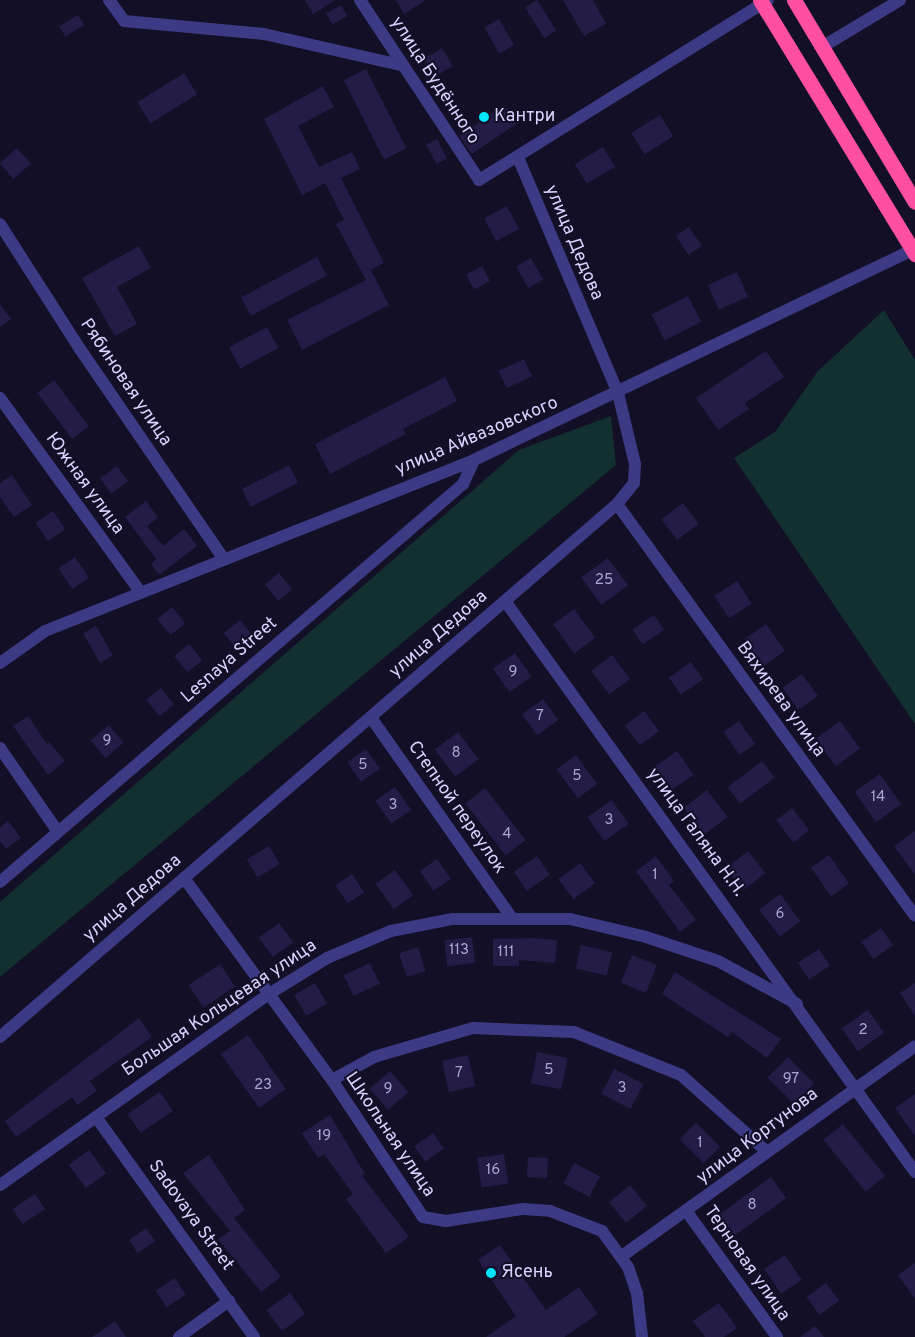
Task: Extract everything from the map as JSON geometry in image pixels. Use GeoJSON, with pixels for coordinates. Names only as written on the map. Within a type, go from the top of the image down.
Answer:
{"type":"FeatureCollection","features":[{"type":"Feature","properties":{"kind":"highway"},"geometry":{"type":"LineString","coordinates":[[794,0],[915,202]]}},
{"type":"Feature","properties":{"kind":"highway"},"geometry":{"type":"LineString","coordinates":[[763,1],[914,252]]}},
{"type":"Feature","properties":{"kind":"street"},"geometry":{"type":"LineString","coordinates":[[109,0],[124,21],[264,34],[401,65]]}},
{"type":"Feature","properties":{"kind":"street","name":"улица Будённого"},"geometry":{"type":"LineString","coordinates":[[360,0],[401,65],[479,180],[518,157]]}},
{"type":"Feature","properties":{"kind":"street"},"geometry":{"type":"LineString","coordinates":[[822,47],[900,0]]}},
{"type":"Feature","properties":{"kind":"street"},"geometry":{"type":"LineString","coordinates":[[518,157],[763,1]]}},
{"type":"Feature","properties":{"kind":"street","name":"улица Дедова"},"geometry":{"type":"LineString","coordinates":[[0,1037],[372,718],[617,504],[634,483],[635,464],[618,394],[518,157]]}},
{"type":"Feature","properties":{"kind":"street","name":"Рябиновая улица"},"geometry":{"type":"LineString","coordinates":[[0,224],[80,349],[224,559]]}},
{"type":"Feature","properties":{"kind":"street","name":"улица Айвазовского"},"geometry":{"type":"LineString","coordinates":[[0,663],[44,631],[139,590],[224,559],[474,460],[618,394],[914,252]]}},
{"type":"Feature","properties":{"kind":"street","name":"Южная улица"},"geometry":{"type":"LineString","coordinates":[[0,398],[139,590]]}},
{"type":"Feature","properties":{"kind":"street","name":"Lesnaya Street"},"geometry":{"type":"LineString","coordinates":[[0,882],[464,484],[474,460]]}},
{"type":"Feature","properties":{"kind":"street","name":"Вяхирева улица"},"geometry":{"type":"LineString","coordinates":[[617,504],[915,916]]}},
{"type":"Feature","properties":{"kind":"street","name":"улица Галяна Н.Н."},"geometry":{"type":"LineString","coordinates":[[505,601],[856,1086]]}},
{"type":"Feature","properties":{"kind":"street","name":"Степной переулок"},"geometry":{"type":"LineString","coordinates":[[372,718],[512,918]]}},
{"type":"Feature","properties":{"kind":"street"},"geometry":{"type":"LineString","coordinates":[[0,748],[58,832]]}},
{"type":"Feature","properties":{"kind":"street","name":"Школьная улица"},"geometry":{"type":"LineString","coordinates":[[184,878],[332,1080],[422,1217],[446,1221],[523,1209],[550,1211],[602,1231],[622,1256],[637,1293],[642,1337]]}},
{"type":"Feature","properties":{"kind":"street","name":"Большая Кольцевая улица"},"geometry":{"type":"LineString","coordinates":[[0,1185],[268,994],[327,958],[391,931],[453,919],[512,918],[570,920],[646,937],[718,962],[797,1004]]}},
{"type":"Feature","properties":{"kind":"street"},"geometry":{"type":"LineString","coordinates":[[332,1080],[374,1058],[473,1028],[574,1032],[681,1075],[768,1152]]}},
{"type":"Feature","properties":{"kind":"street","name":"улица Кортунова"},"geometry":{"type":"LineString","coordinates":[[622,1256],[687,1212],[856,1086],[915,1046]]}},
{"type":"Feature","properties":{"kind":"street"},"geometry":{"type":"LineString","coordinates":[[856,1086],[915,1172]]}},
{"type":"Feature","properties":{"kind":"street","name":"Sadovaya Street"},"geometry":{"type":"LineString","coordinates":[[96,1117],[254,1337]]}},
{"type":"Feature","properties":{"kind":"street","name":"Терновая улица"},"geometry":{"type":"LineString","coordinates":[[687,1212],[777,1337]]}},
{"type":"Feature","properties":{"kind":"street"},"geometry":{"type":"LineString","coordinates":[[179,1337],[229,1302]]}},
{"type":"Feature","properties":{"kind":"green space"},"geometry":{"type":"Polygon","coordinates":[[[884,310],[915,360],[915,724],[734,458],[775,432],[818,371],[884,310]]]}},
{"type":"Feature","properties":{"kind":"green space"},"geometry":{"type":"Polygon","coordinates":[[[611,416],[616,465],[0,977],[0,902],[519,450],[611,416]]]}},
{"type":"Feature","properties":{"kind":"building"},"geometry":{"type":"Polygon","coordinates":[[[305,0],[335,0],[313,14],[305,0]]]}},
{"type":"Feature","properties":{"kind":"building"},"geometry":{"type":"Polygon","coordinates":[[[396,0],[426,0],[404,14],[396,0]]]}},
{"type":"Feature","properties":{"kind":"building"},"geometry":{"type":"Polygon","coordinates":[[[537,0],[556,31],[544,38],[525,7],[537,0]]]}},
{"type":"Feature","properties":{"kind":"building"},"geometry":{"type":"Polygon","coordinates":[[[563,0],[593,0],[606,24],[584,36],[563,0]]]}},
{"type":"Feature","properties":{"kind":"building"},"geometry":{"type":"Polygon","coordinates":[[[341,5],[347,16],[332,25],[326,13],[341,5]]]}},
{"type":"Feature","properties":{"kind":"building"},"geometry":{"type":"Polygon","coordinates":[[[78,15],[84,25],[65,37],[59,26],[78,15]]]}},
{"type":"Feature","properties":{"kind":"building"},"geometry":{"type":"Polygon","coordinates":[[[499,19],[514,45],[499,53],[484,28],[499,19]]]}},
{"type":"Feature","properties":{"kind":"building"},"geometry":{"type":"Polygon","coordinates":[[[442,48],[453,66],[435,77],[424,59],[442,48]]]}},
{"type":"Feature","properties":{"kind":"building"},"geometry":{"type":"Polygon","coordinates":[[[366,69],[406,148],[384,160],[344,80],[366,69]]]}},
{"type":"Feature","properties":{"kind":"building"},"geometry":{"type":"Polygon","coordinates":[[[184,73],[197,94],[151,123],[137,102],[184,73]]]}},
{"type":"Feature","properties":{"kind":"building"},"geometry":{"type":"Polygon","coordinates":[[[323,86],[334,107],[298,126],[319,167],[352,152],[360,169],[341,178],[384,263],[371,270],[389,305],[302,350],[287,320],[366,280],[336,224],[344,220],[325,183],[302,195],[264,119],[323,86]]]}},
{"type":"Feature","properties":{"kind":"building"},"geometry":{"type":"Polygon","coordinates":[[[505,105],[517,123],[472,154],[459,136],[505,105]]]}},
{"type":"Feature","properties":{"kind":"building"},"geometry":{"type":"Polygon","coordinates":[[[660,115],[673,136],[644,154],[631,133],[660,115]]]}},
{"type":"Feature","properties":{"kind":"building"},"geometry":{"type":"Polygon","coordinates":[[[437,139],[447,159],[436,164],[426,144],[437,139]]]}},
{"type":"Feature","properties":{"kind":"building"},"geometry":{"type":"Polygon","coordinates":[[[603,147],[615,167],[587,184],[575,164],[603,147]]]}},
{"type":"Feature","properties":{"kind":"building"},"geometry":{"type":"Polygon","coordinates":[[[17,148],[31,164],[13,179],[0,163],[17,148]]]}},
{"type":"Feature","properties":{"kind":"building"},"geometry":{"type":"Polygon","coordinates":[[[507,206],[519,229],[496,241],[484,218],[507,206]]]}},
{"type":"Feature","properties":{"kind":"building"},"geometry":{"type":"Polygon","coordinates":[[[689,227],[702,246],[689,255],[676,236],[689,227]]]}},
{"type":"Feature","properties":{"kind":"building"},"geometry":{"type":"Polygon","coordinates":[[[139,246],[151,268],[117,287],[137,324],[115,336],[82,278],[139,246]]]}},
{"type":"Feature","properties":{"kind":"building"},"geometry":{"type":"Polygon","coordinates":[[[317,257],[327,276],[251,316],[241,297],[317,257]]]}},
{"type":"Feature","properties":{"kind":"building"},"geometry":{"type":"Polygon","coordinates":[[[531,258],[543,280],[528,288],[516,266],[531,258]]]}},
{"type":"Feature","properties":{"kind":"building"},"geometry":{"type":"Polygon","coordinates":[[[482,266],[490,281],[474,289],[466,274],[482,266]]]}},
{"type":"Feature","properties":{"kind":"building"},"geometry":{"type":"Polygon","coordinates":[[[737,272],[748,297],[719,310],[708,285],[737,272]]]}},
{"type":"Feature","properties":{"kind":"building"},"geometry":{"type":"Polygon","coordinates":[[[688,296],[701,322],[665,340],[651,315],[688,296]]]}},
{"type":"Feature","properties":{"kind":"building"},"geometry":{"type":"Polygon","coordinates":[[[0,304],[11,319],[0,327],[0,304]]]}},
{"type":"Feature","properties":{"kind":"building"},"geometry":{"type":"Polygon","coordinates":[[[267,327],[278,348],[240,368],[229,347],[267,327]]]}},
{"type":"Feature","properties":{"kind":"building"},"geometry":{"type":"Polygon","coordinates":[[[766,351],[784,377],[745,403],[749,409],[718,430],[696,398],[766,351]]]}},
{"type":"Feature","properties":{"kind":"building"},"geometry":{"type":"Polygon","coordinates":[[[524,359],[532,376],[507,388],[499,371],[524,359]]]}},
{"type":"Feature","properties":{"kind":"building"},"geometry":{"type":"Polygon","coordinates":[[[445,377],[457,401],[403,429],[406,434],[330,474],[315,444],[445,377]]]}},
{"type":"Feature","properties":{"kind":"building"},"geometry":{"type":"Polygon","coordinates":[[[54,380],[89,426],[72,439],[37,393],[54,380]]]}},
{"type":"Feature","properties":{"kind":"building"},"geometry":{"type":"Polygon","coordinates":[[[289,465],[298,483],[251,507],[242,489],[289,465]]]}},
{"type":"Feature","properties":{"kind":"building"},"geometry":{"type":"Polygon","coordinates":[[[117,466],[128,481],[111,494],[100,478],[117,466]]]}},
{"type":"Feature","properties":{"kind":"building"},"geometry":{"type":"Polygon","coordinates":[[[12,475],[32,505],[14,517],[0,497],[0,483],[12,475]]]}},
{"type":"Feature","properties":{"kind":"building"},"geometry":{"type":"Polygon","coordinates":[[[146,501],[158,518],[147,526],[163,546],[184,529],[197,546],[159,575],[151,564],[156,559],[125,517],[146,501]]]}},
{"type":"Feature","properties":{"kind":"building"},"geometry":{"type":"Polygon","coordinates":[[[683,503],[699,524],[677,540],[661,519],[683,503]]]}},
{"type":"Feature","properties":{"kind":"building"},"geometry":{"type":"Polygon","coordinates":[[[53,511],[65,529],[48,541],[36,523],[53,511]]]}},
{"type":"Feature","properties":{"kind":"building"},"geometry":{"type":"Polygon","coordinates":[[[75,557],[89,578],[72,589],[58,568],[75,557]]]}},
{"type":"Feature","properties":{"kind":"building"},"geometry":{"type":"Polygon","coordinates":[[[608,558],[628,586],[601,605],[581,577],[608,558]]]}},
{"type":"Feature","properties":{"kind":"building"},"geometry":{"type":"Polygon","coordinates":[[[279,573],[292,589],[278,601],[265,584],[279,573]]]}},
{"type":"Feature","properties":{"kind":"building"},"geometry":{"type":"Polygon","coordinates":[[[737,581],[752,604],[729,618],[714,596],[737,581]]]}},
{"type":"Feature","properties":{"kind":"building"},"geometry":{"type":"Polygon","coordinates":[[[172,607],[185,623],[170,635],[157,619],[172,607]]]}},
{"type":"Feature","properties":{"kind":"building"},"geometry":{"type":"Polygon","coordinates":[[[574,609],[595,638],[574,653],[553,624],[574,609]]]}},
{"type":"Feature","properties":{"kind":"building"},"geometry":{"type":"Polygon","coordinates":[[[654,615],[664,630],[643,644],[632,630],[654,615]]]}},
{"type":"Feature","properties":{"kind":"building"},"geometry":{"type":"Polygon","coordinates":[[[240,620],[253,636],[237,650],[224,633],[240,620]]]}},
{"type":"Feature","properties":{"kind":"building"},"geometry":{"type":"Polygon","coordinates":[[[766,624],[785,651],[764,666],[745,639],[766,624]]]}},
{"type":"Feature","properties":{"kind":"building"},"geometry":{"type":"Polygon","coordinates":[[[96,626],[113,655],[100,663],[83,634],[96,626]]]}},
{"type":"Feature","properties":{"kind":"building"},"geometry":{"type":"Polygon","coordinates":[[[189,644],[202,660],[187,672],[174,656],[189,644]]]}},
{"type":"Feature","properties":{"kind":"building"},"geometry":{"type":"Polygon","coordinates":[[[515,653],[532,677],[510,692],[493,668],[515,653]]]}},
{"type":"Feature","properties":{"kind":"building"},"geometry":{"type":"Polygon","coordinates":[[[612,655],[630,679],[609,695],[591,671],[612,655]]]}},
{"type":"Feature","properties":{"kind":"building"},"geometry":{"type":"Polygon","coordinates":[[[691,662],[703,679],[681,695],[669,677],[691,662]]]}},
{"type":"Feature","properties":{"kind":"building"},"geometry":{"type":"Polygon","coordinates":[[[802,674],[818,696],[798,710],[783,688],[802,674]]]}},
{"type":"Feature","properties":{"kind":"building"},"geometry":{"type":"Polygon","coordinates":[[[161,688],[174,704],[159,716],[146,700],[161,688]]]}},
{"type":"Feature","properties":{"kind":"building"},"geometry":{"type":"Polygon","coordinates":[[[543,699],[558,720],[537,735],[522,714],[543,699]]]}},
{"type":"Feature","properties":{"kind":"building"},"geometry":{"type":"Polygon","coordinates":[[[644,711],[659,731],[640,745],[625,725],[644,711]]]}},
{"type":"Feature","properties":{"kind":"building"},"geometry":{"type":"Polygon","coordinates":[[[28,716],[47,744],[49,742],[65,761],[48,775],[13,726],[28,716]]]}},
{"type":"Feature","properties":{"kind":"building"},"geometry":{"type":"Polygon","coordinates":[[[739,721],[755,744],[739,755],[723,732],[739,721]]]}},
{"type":"Feature","properties":{"kind":"building"},"geometry":{"type":"Polygon","coordinates":[[[840,721],[860,749],[836,766],[816,739],[840,721]]]}},
{"type":"Feature","properties":{"kind":"building"},"geometry":{"type":"Polygon","coordinates":[[[109,725],[124,743],[105,758],[91,740],[109,725]]]}},
{"type":"Feature","properties":{"kind":"building"},"geometry":{"type":"Polygon","coordinates":[[[458,732],[478,759],[455,777],[435,749],[458,732]]]}},
{"type":"Feature","properties":{"kind":"building"},"geometry":{"type":"Polygon","coordinates":[[[366,749],[380,769],[361,782],[347,762],[366,749]]]}},
{"type":"Feature","properties":{"kind":"building"},"geometry":{"type":"Polygon","coordinates":[[[677,751],[694,775],[672,790],[655,766],[677,751]]]}},
{"type":"Feature","properties":{"kind":"building"},"geometry":{"type":"Polygon","coordinates":[[[576,755],[597,784],[578,798],[557,769],[576,755]]]}},
{"type":"Feature","properties":{"kind":"building"},"geometry":{"type":"Polygon","coordinates":[[[762,761],[775,778],[740,804],[728,787],[762,761]]]}},
{"type":"Feature","properties":{"kind":"building"},"geometry":{"type":"Polygon","coordinates":[[[880,774],[901,804],[876,822],[855,792],[880,774]]]}},
{"type":"Feature","properties":{"kind":"building"},"geometry":{"type":"Polygon","coordinates":[[[395,787],[411,810],[391,824],[375,801],[395,787]]]}},
{"type":"Feature","properties":{"kind":"building"},"geometry":{"type":"Polygon","coordinates":[[[485,788],[526,840],[506,855],[465,803],[485,788]]]}},
{"type":"Feature","properties":{"kind":"building"},"geometry":{"type":"Polygon","coordinates":[[[707,790],[727,817],[704,835],[684,807],[707,790]]]}},
{"type":"Feature","properties":{"kind":"building"},"geometry":{"type":"Polygon","coordinates":[[[612,800],[629,824],[604,841],[587,817],[612,800]]]}},
{"type":"Feature","properties":{"kind":"building"},"geometry":{"type":"Polygon","coordinates":[[[792,808],[809,830],[793,842],[776,820],[792,808]]]}},
{"type":"Feature","properties":{"kind":"building"},"geometry":{"type":"Polygon","coordinates":[[[8,821],[21,838],[6,849],[0,841],[0,827],[8,821]]]}},
{"type":"Feature","properties":{"kind":"building"},"geometry":{"type":"Polygon","coordinates":[[[915,831],[915,875],[894,846],[915,831]]]}},
{"type":"Feature","properties":{"kind":"building"},"geometry":{"type":"Polygon","coordinates":[[[269,846],[280,864],[258,877],[247,859],[269,846]]]}},
{"type":"Feature","properties":{"kind":"building"},"geometry":{"type":"Polygon","coordinates":[[[748,851],[765,873],[743,890],[726,868],[748,851]]]}},
{"type":"Feature","properties":{"kind":"building"},"geometry":{"type":"Polygon","coordinates":[[[829,855],[849,884],[831,896],[811,868],[829,855]]]}},
{"type":"Feature","properties":{"kind":"building"},"geometry":{"type":"Polygon","coordinates":[[[537,856],[550,875],[527,891],[514,872],[537,856]]]}},
{"type":"Feature","properties":{"kind":"building"},"geometry":{"type":"Polygon","coordinates":[[[656,856],[674,881],[669,885],[696,920],[680,932],[636,871],[656,856]]]}},
{"type":"Feature","properties":{"kind":"building"},"geometry":{"type":"Polygon","coordinates":[[[437,859],[451,879],[434,891],[420,871],[437,859]]]}},
{"type":"Feature","properties":{"kind":"building"},"geometry":{"type":"Polygon","coordinates":[[[580,863],[595,883],[573,899],[558,879],[580,863]]]}},
{"type":"Feature","properties":{"kind":"building"},"geometry":{"type":"Polygon","coordinates":[[[395,870],[413,895],[394,909],[376,884],[395,870]]]}},
{"type":"Feature","properties":{"kind":"building"},"geometry":{"type":"Polygon","coordinates":[[[352,874],[364,892],[348,903],[335,885],[352,874]]]}},
{"type":"Feature","properties":{"kind":"building"},"geometry":{"type":"Polygon","coordinates":[[[780,894],[800,921],[780,937],[759,910],[780,894]]]}},
{"type":"Feature","properties":{"kind":"building"},"geometry":{"type":"Polygon","coordinates":[[[279,923],[293,942],[273,957],[259,938],[279,923]]]}},
{"type":"Feature","properties":{"kind":"building"},"geometry":{"type":"Polygon","coordinates":[[[881,928],[893,945],[873,959],[861,942],[881,928]]]}},
{"type":"Feature","properties":{"kind":"building"},"geometry":{"type":"Polygon","coordinates":[[[472,937],[475,963],[447,966],[444,940],[472,937]]]}},
{"type":"Feature","properties":{"kind":"building"},"geometry":{"type":"Polygon","coordinates":[[[533,938],[557,940],[555,963],[519,960],[519,966],[493,966],[493,939],[533,938]]]}},
{"type":"Feature","properties":{"kind":"building"},"geometry":{"type":"Polygon","coordinates":[[[581,945],[612,952],[607,976],[576,968],[581,945]]]}},
{"type":"Feature","properties":{"kind":"building"},"geometry":{"type":"Polygon","coordinates":[[[418,947],[426,971],[407,977],[399,953],[418,947]]]}},
{"type":"Feature","properties":{"kind":"building"},"geometry":{"type":"Polygon","coordinates":[[[819,949],[830,966],[809,979],[798,963],[819,949]]]}},
{"type":"Feature","properties":{"kind":"building"},"geometry":{"type":"Polygon","coordinates":[[[632,955],[657,965],[646,993],[621,983],[632,955]]]}},
{"type":"Feature","properties":{"kind":"building"},"geometry":{"type":"Polygon","coordinates":[[[370,963],[380,984],[353,996],[344,975],[370,963]]]}},
{"type":"Feature","properties":{"kind":"building"},"geometry":{"type":"Polygon","coordinates":[[[220,964],[235,986],[204,1008],[188,985],[220,964]]]}},
{"type":"Feature","properties":{"kind":"building"},"geometry":{"type":"Polygon","coordinates":[[[675,972],[781,1039],[767,1058],[732,1032],[728,1037],[662,994],[675,972]]]}},
{"type":"Feature","properties":{"kind":"building"},"geometry":{"type":"Polygon","coordinates":[[[315,983],[327,1004],[306,1016],[294,995],[315,983]]]}},
{"type":"Feature","properties":{"kind":"building"},"geometry":{"type":"Polygon","coordinates":[[[915,983],[915,1016],[900,993],[915,983]]]}},
{"type":"Feature","properties":{"kind":"building"},"geometry":{"type":"Polygon","coordinates":[[[868,1010],[884,1033],[858,1051],[842,1028],[868,1010]]]}},
{"type":"Feature","properties":{"kind":"building"},"geometry":{"type":"Polygon","coordinates":[[[139,1018],[152,1037],[90,1081],[97,1091],[77,1105],[72,1097],[16,1137],[5,1121],[139,1018]]]}},
{"type":"Feature","properties":{"kind":"building"},"geometry":{"type":"Polygon","coordinates":[[[248,1035],[286,1089],[259,1108],[221,1054],[248,1035]]]}},
{"type":"Feature","properties":{"kind":"building"},"geometry":{"type":"Polygon","coordinates":[[[537,1052],[567,1058],[561,1089],[531,1083],[537,1052]]]}},
{"type":"Feature","properties":{"kind":"building"},"geometry":{"type":"Polygon","coordinates":[[[468,1055],[475,1086],[449,1092],[442,1061],[468,1055]]]}},
{"type":"Feature","properties":{"kind":"building"},"geometry":{"type":"Polygon","coordinates":[[[788,1057],[814,1083],[794,1104],[767,1078],[788,1057]]]}},
{"type":"Feature","properties":{"kind":"building"},"geometry":{"type":"Polygon","coordinates":[[[614,1069],[643,1084],[631,1109],[601,1094],[614,1069]]]}},
{"type":"Feature","properties":{"kind":"building"},"geometry":{"type":"Polygon","coordinates":[[[390,1071],[408,1092],[388,1110],[370,1089],[390,1071]]]}},
{"type":"Feature","properties":{"kind":"building"},"geometry":{"type":"Polygon","coordinates":[[[160,1092],[173,1111],[141,1133],[128,1114],[160,1092]]]}},
{"type":"Feature","properties":{"kind":"building"},"geometry":{"type":"Polygon","coordinates":[[[915,1094],[915,1136],[895,1108],[915,1094]]]}},
{"type":"Feature","properties":{"kind":"building"},"geometry":{"type":"Polygon","coordinates":[[[330,1115],[365,1174],[362,1176],[409,1237],[386,1253],[346,1199],[353,1194],[324,1154],[318,1158],[302,1133],[330,1115]]]}},
{"type":"Feature","properties":{"kind":"building"},"geometry":{"type":"Polygon","coordinates":[[[696,1123],[720,1147],[704,1163],[680,1139],[696,1123]]]}},
{"type":"Feature","properties":{"kind":"building"},"geometry":{"type":"Polygon","coordinates":[[[843,1124],[885,1176],[866,1192],[824,1140],[843,1124]]]}},
{"type":"Feature","properties":{"kind":"building"},"geometry":{"type":"Polygon","coordinates":[[[433,1133],[444,1149],[425,1162],[414,1146],[433,1133]]]}},
{"type":"Feature","properties":{"kind":"building"},"geometry":{"type":"Polygon","coordinates":[[[89,1150],[106,1173],[86,1188],[69,1165],[89,1150]]]}},
{"type":"Feature","properties":{"kind":"building"},"geometry":{"type":"Polygon","coordinates":[[[504,1154],[508,1184],[481,1187],[477,1158],[504,1154]]]}},
{"type":"Feature","properties":{"kind":"building"},"geometry":{"type":"Polygon","coordinates":[[[209,1155],[245,1210],[234,1218],[281,1277],[261,1292],[218,1239],[230,1231],[183,1173],[209,1155]]]}},
{"type":"Feature","properties":{"kind":"building"},"geometry":{"type":"Polygon","coordinates":[[[528,1157],[548,1158],[547,1178],[527,1177],[528,1157]]]}},
{"type":"Feature","properties":{"kind":"building"},"geometry":{"type":"Polygon","coordinates":[[[574,1163],[600,1176],[589,1197],[564,1183],[574,1163]]]}},
{"type":"Feature","properties":{"kind":"building"},"geometry":{"type":"Polygon","coordinates":[[[771,1177],[786,1198],[735,1236],[719,1215],[771,1177]]]}},
{"type":"Feature","properties":{"kind":"building"},"geometry":{"type":"Polygon","coordinates":[[[630,1185],[647,1206],[626,1223],[609,1202],[630,1185]]]}},
{"type":"Feature","properties":{"kind":"building"},"geometry":{"type":"Polygon","coordinates":[[[35,1194],[45,1209],[23,1224],[13,1209],[35,1194]]]}},
{"type":"Feature","properties":{"kind":"building"},"geometry":{"type":"Polygon","coordinates":[[[146,1228],[155,1241],[138,1253],[129,1240],[146,1228]]]}},
{"type":"Feature","properties":{"kind":"building"},"geometry":{"type":"Polygon","coordinates":[[[500,1245],[546,1310],[579,1287],[598,1314],[564,1337],[486,1337],[516,1316],[478,1260],[500,1245]]]}},
{"type":"Feature","properties":{"kind":"building"},"geometry":{"type":"Polygon","coordinates":[[[785,1255],[802,1280],[781,1294],[764,1269],[785,1255]]]}},
{"type":"Feature","properties":{"kind":"building"},"geometry":{"type":"Polygon","coordinates":[[[915,1263],[915,1299],[898,1275],[915,1263]]]}},
{"type":"Feature","properties":{"kind":"building"},"geometry":{"type":"Polygon","coordinates":[[[175,1278],[186,1295],[167,1307],[156,1291],[175,1278]]]}},
{"type":"Feature","properties":{"kind":"building"},"geometry":{"type":"Polygon","coordinates":[[[826,1283],[839,1301],[820,1315],[807,1297],[826,1283]]]}},
{"type":"Feature","properties":{"kind":"building"},"geometry":{"type":"Polygon","coordinates":[[[290,1293],[305,1314],[282,1331],[267,1310],[290,1293]]]}},
{"type":"Feature","properties":{"kind":"building"},"geometry":{"type":"Polygon","coordinates":[[[719,1303],[737,1328],[724,1337],[705,1337],[693,1321],[719,1303]]]}},
{"type":"Feature","properties":{"kind":"building"},"geometry":{"type":"Polygon","coordinates":[[[115,1321],[126,1337],[92,1337],[115,1321]]]}},
{"type":"Feature","properties":{"kind":"building"},"geometry":{"type":"Polygon","coordinates":[[[815,1326],[824,1337],[800,1337],[815,1326]]]}},
{"type":"Feature","properties":{"kind":"place","name":"Кантри"},"geometry":{"type":"Point","coordinates":[484,117]}},
{"type":"Feature","properties":{"kind":"place","name":"Ясень"},"geometry":{"type":"Point","coordinates":[491,1273]}}]}
